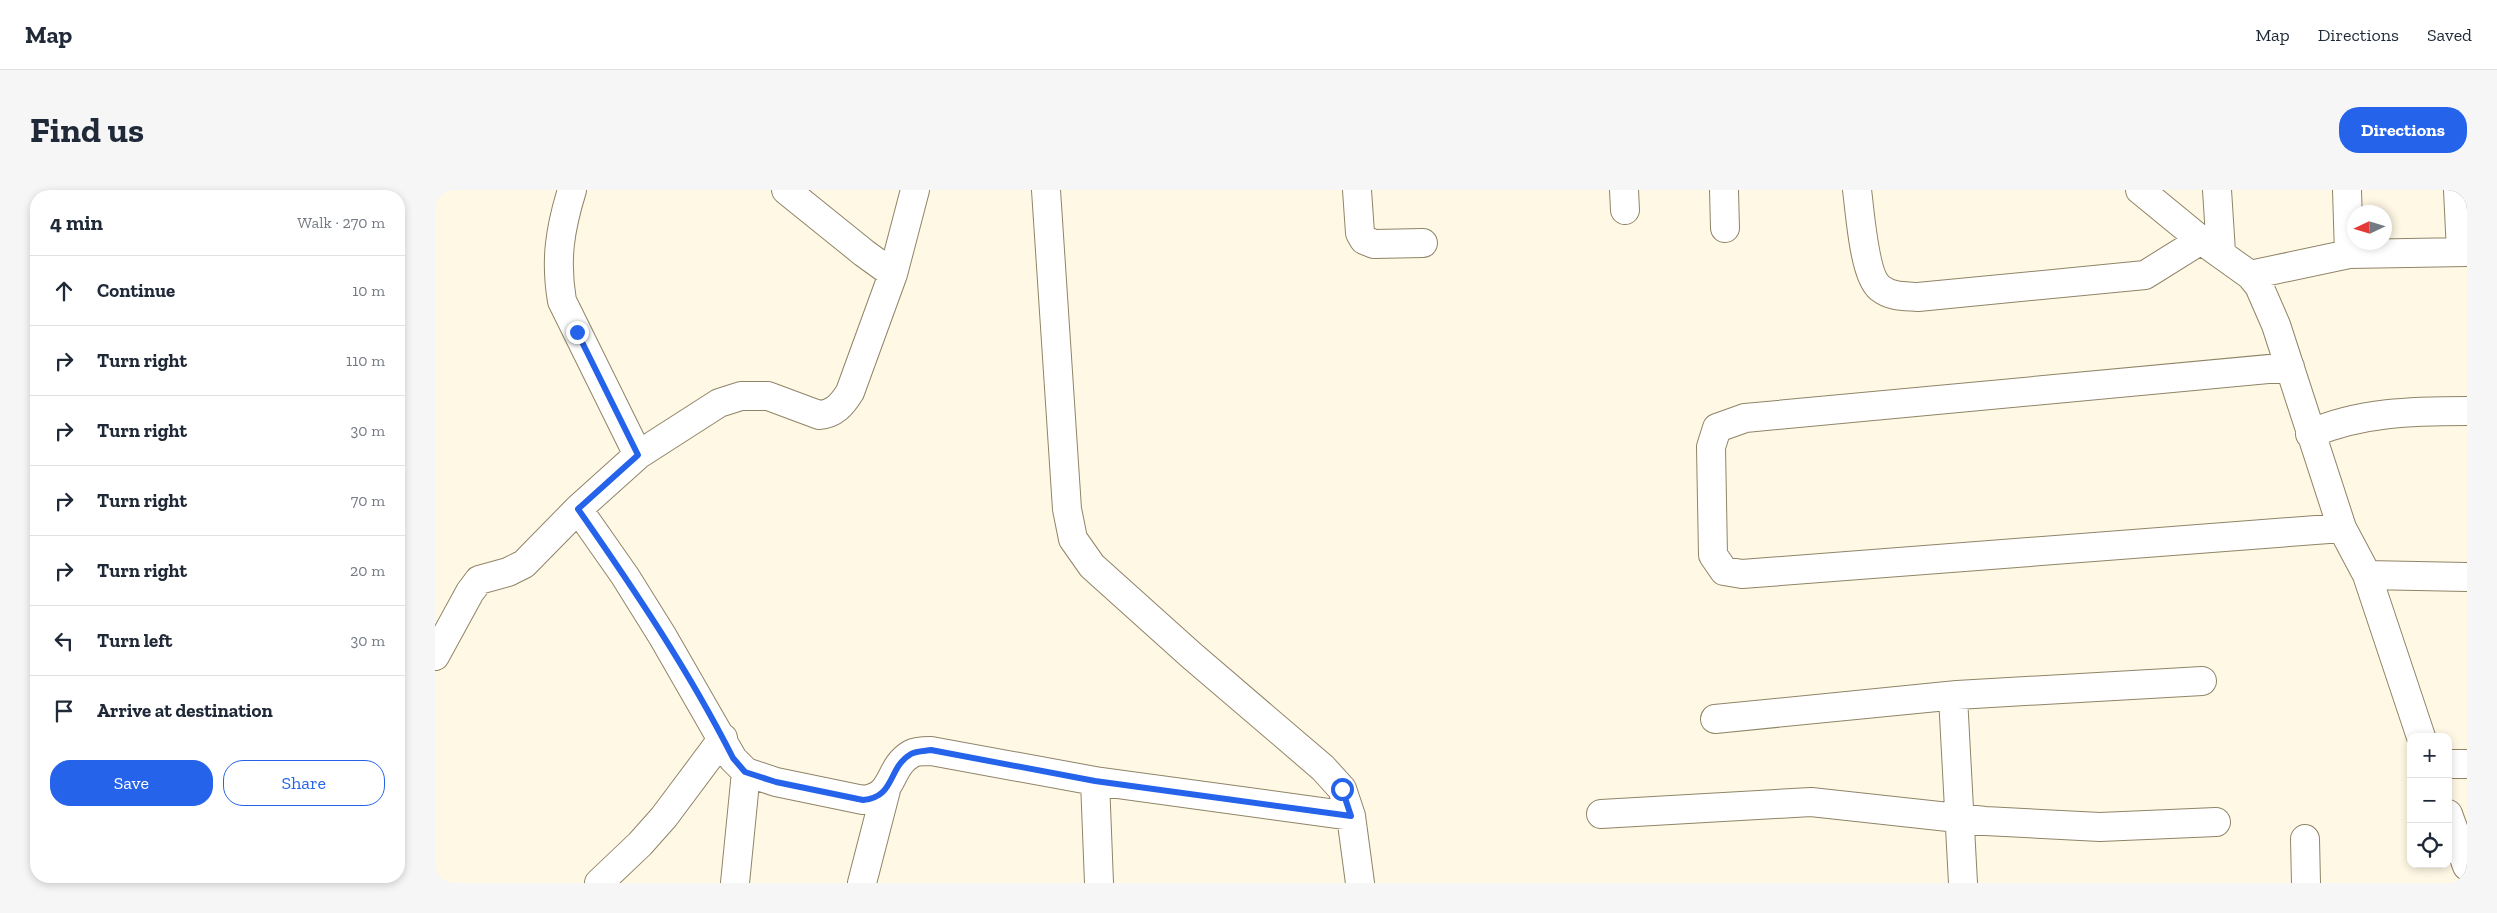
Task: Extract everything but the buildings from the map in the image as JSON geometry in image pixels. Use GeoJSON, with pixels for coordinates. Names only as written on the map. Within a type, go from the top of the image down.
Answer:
{"type":"FeatureCollection","features":[{"type":"Feature","properties":{"kind":"street"},"geometry":{"type":"LineString","coordinates":[[571,190],[563,220],[557,274],[562,300],[638,455]]}},
{"type":"Feature","properties":{"kind":"street"},"geometry":{"type":"LineString","coordinates":[[786,190],[893,274]]}},
{"type":"Feature","properties":{"kind":"street"},"geometry":{"type":"LineString","coordinates":[[435,656],[470,592],[479,580],[508,572],[524,564],[578,509],[638,455],[719,403],[736,397],[768,396],[819,415],[835,410],[843,403],[849,392],[893,274],[915,190]]}},
{"type":"Feature","properties":{"kind":"street"},"geometry":{"type":"LineString","coordinates":[[1046,190],[1067,509],[1073,539],[1092,566],[1191,655],[1323,768],[1342,789],[1351,816],[1360,883]]}},
{"type":"Feature","properties":{"kind":"street"},"geometry":{"type":"LineString","coordinates":[[1357,190],[1360,232],[1364,240],[1374,244],[1423,244]]}},
{"type":"Feature","properties":{"kind":"street"},"geometry":{"type":"LineString","coordinates":[[1724,190],[1725,228]]}},
{"type":"Feature","properties":{"kind":"street"},"geometry":{"type":"LineString","coordinates":[[1857,190],[1867,263],[1879,288],[1896,296],[1918,297],[2145,275],[2211,246]]}},
{"type":"Feature","properties":{"kind":"street"},"geometry":{"type":"LineString","coordinates":[[2140,190],[2250,275],[2259,286],[2273,317],[2342,528],[2367,575],[2420,733]]}},
{"type":"Feature","properties":{"kind":"street"},"geometry":{"type":"LineString","coordinates":[[2211,246],[2217,190]]}},
{"type":"Feature","properties":{"kind":"street"},"geometry":{"type":"LineString","coordinates":[[2347,190],[2349,254]]}},
{"type":"Feature","properties":{"kind":"street"},"geometry":{"type":"LineString","coordinates":[[2250,275],[2349,254],[2464,252],[2458,190]]}},
{"type":"Feature","properties":{"kind":"street"},"geometry":{"type":"LineString","coordinates":[[2290,367],[1745,418],[1717,428],[1711,447],[1713,555],[1724,571],[1742,574],[2342,528]]}},
{"type":"Feature","properties":{"kind":"street"},"geometry":{"type":"LineString","coordinates":[[2310,434],[2331,424],[2375,414],[2467,411]]}},
{"type":"Feature","properties":{"kind":"street"},"geometry":{"type":"LineString","coordinates":[[578,509],[625,576],[723,738],[733,758],[745,772],[776,782],[863,800],[874,799],[886,790]]}},
{"type":"Feature","properties":{"kind":"street"},"geometry":{"type":"LineString","coordinates":[[2367,575],[2467,578]]}},
{"type":"Feature","properties":{"kind":"street"},"geometry":{"type":"LineString","coordinates":[[1715,719],[1878,702],[2203,681]]}},
{"type":"Feature","properties":{"kind":"street"},"geometry":{"type":"LineString","coordinates":[[1953,697],[1963,883]]}},
{"type":"Feature","properties":{"kind":"street"},"geometry":{"type":"LineString","coordinates":[[599,883],[640,844],[664,817],[723,738]]}},
{"type":"Feature","properties":{"kind":"street"},"geometry":{"type":"LineString","coordinates":[[862,883],[886,790],[897,766],[913,753],[931,750],[1095,781],[1351,816]]}},
{"type":"Feature","properties":{"kind":"street"},"geometry":{"type":"LineString","coordinates":[[2452,764],[2467,764]]}},
{"type":"Feature","properties":{"kind":"street"},"geometry":{"type":"LineString","coordinates":[[735,883],[745,772]]}},
{"type":"Feature","properties":{"kind":"street"},"geometry":{"type":"LineString","coordinates":[[1095,781],[1099,883]]}},
{"type":"Feature","properties":{"kind":"street"},"geometry":{"type":"LineString","coordinates":[[1601,814],[1811,802],[1959,818],[2100,827],[2216,822]]}},
{"type":"Feature","properties":{"kind":"street"},"geometry":{"type":"LineString","coordinates":[[2451,823],[2467,866]]}},
{"type":"Feature","properties":{"kind":"street"},"geometry":{"type":"LineString","coordinates":[[2305,839],[2306,883]]}},
{"type":"Feature","properties":{"kind":"route"},"geometry":{"type":"LineString","coordinates":[[577,332],[638,455],[578,509],[625,576],[723,738],[733,758],[745,772],[776,782],[863,800],[874,799],[886,790],[897,766],[913,753],[931,750],[1095,781],[1351,816],[1342,789]]}}]}
